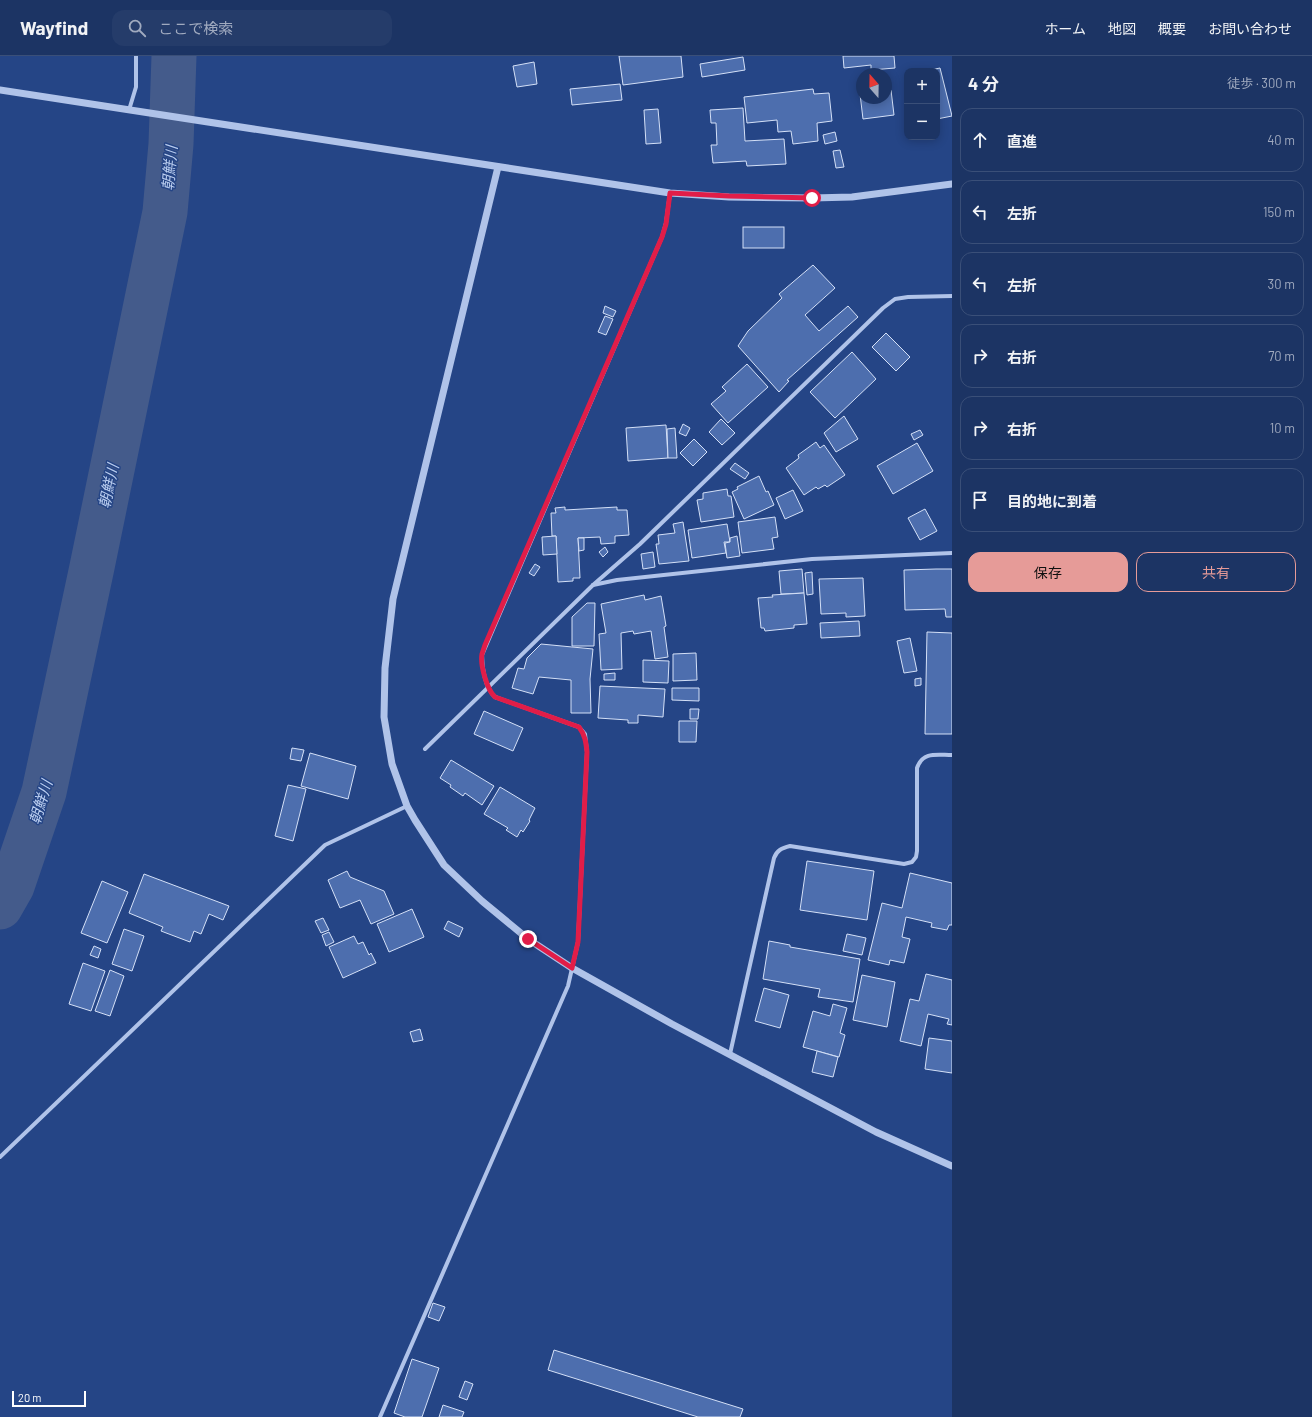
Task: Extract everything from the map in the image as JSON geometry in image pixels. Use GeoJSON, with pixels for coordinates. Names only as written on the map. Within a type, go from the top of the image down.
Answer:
{"type":"FeatureCollection","features":[{"type":"Feature","properties":{"kind":"street"},"geometry":{"type":"LineString","coordinates":[[129,110],[136,87],[136,56]]}},
{"type":"Feature","properties":{"kind":"street"},"geometry":{"type":"LineString","coordinates":[[0,90],[670,193],[737,197],[852,197],[952,184]]}},
{"type":"Feature","properties":{"kind":"street"},"geometry":{"type":"LineString","coordinates":[[498,167],[393,599],[385,668],[384,717],[392,764],[407,806],[444,865],[482,901],[528,939],[572,968],[729,1055],[876,1132],[952,1166]]}},
{"type":"Feature","properties":{"kind":"street"},"geometry":{"type":"LineString","coordinates":[[380,1417],[568,986],[578,942],[587,752],[585,734],[579,727],[495,697],[491,694],[488,688],[482,655],[662,237],[666,224],[670,193]]}},
{"type":"Feature","properties":{"kind":"street"},"geometry":{"type":"LineString","coordinates":[[425,749],[593,585],[640,544],[883,308],[895,299],[908,296],[952,296]]}},
{"type":"Feature","properties":{"kind":"street"},"geometry":{"type":"LineString","coordinates":[[593,585],[617,580],[812,559],[952,552]]}},
{"type":"Feature","properties":{"kind":"street"},"geometry":{"type":"LineString","coordinates":[[729,1055],[776,852],[781,848],[790,846],[904,864],[912,862],[916,857],[917,851],[917,768],[920,761],[925,756],[952,755]]}},
{"type":"Feature","properties":{"kind":"street"},"geometry":{"type":"LineString","coordinates":[[0,1157],[325,845],[407,806]]}},
{"type":"Feature","properties":{"kind":"building"},"geometry":{"type":"Polygon","coordinates":[[[619,56],[681,56],[683,77],[623,85],[619,56]]]}},
{"type":"Feature","properties":{"kind":"building"},"geometry":{"type":"Polygon","coordinates":[[[843,56],[894,56],[895,68],[871,68],[871,65],[844,68],[843,56]]]}},
{"type":"Feature","properties":{"kind":"building"},"geometry":{"type":"Polygon","coordinates":[[[743,57],[745,70],[702,77],[700,64],[743,57]]]}},
{"type":"Feature","properties":{"kind":"building"},"geometry":{"type":"Polygon","coordinates":[[[534,62],[537,84],[517,87],[513,66],[534,62]]]}},
{"type":"Feature","properties":{"kind":"building"},"geometry":{"type":"Polygon","coordinates":[[[940,68],[952,116],[940,118],[940,68]]]}},
{"type":"Feature","properties":{"kind":"building"},"geometry":{"type":"Polygon","coordinates":[[[620,84],[622,100],[572,105],[570,89],[620,84]]]}},
{"type":"Feature","properties":{"kind":"building"},"geometry":{"type":"Polygon","coordinates":[[[813,89],[814,94],[829,93],[832,121],[817,123],[818,141],[793,144],[791,131],[778,132],[777,120],[747,123],[744,97],[813,89]]]}},
{"type":"Feature","properties":{"kind":"building"},"geometry":{"type":"Polygon","coordinates":[[[892,98],[894,115],[863,119],[861,104],[892,104],[892,98]]]}},
{"type":"Feature","properties":{"kind":"building"},"geometry":{"type":"Polygon","coordinates":[[[743,108],[745,141],[784,139],[786,164],[747,166],[746,161],[713,163],[711,145],[717,145],[716,123],[711,123],[710,110],[743,108]]]}},
{"type":"Feature","properties":{"kind":"building"},"geometry":{"type":"Polygon","coordinates":[[[658,109],[661,143],[646,144],[644,110],[658,109]]]}},
{"type":"Feature","properties":{"kind":"building"},"geometry":{"type":"Polygon","coordinates":[[[835,132],[837,141],[825,144],[823,135],[835,132]]]}},
{"type":"Feature","properties":{"kind":"building"},"geometry":{"type":"Polygon","coordinates":[[[840,150],[844,167],[836,168],[833,151],[840,150]]]}},
{"type":"Feature","properties":{"kind":"building"},"geometry":{"type":"Polygon","coordinates":[[[743,227],[784,227],[784,248],[743,248],[743,227]]]}},
{"type":"Feature","properties":{"kind":"building"},"geometry":{"type":"Polygon","coordinates":[[[813,265],[835,288],[805,315],[819,331],[848,306],[858,317],[787,380],[789,381],[779,392],[738,346],[748,331],[782,298],[779,294],[813,265]]]}},
{"type":"Feature","properties":{"kind":"building"},"geometry":{"type":"Polygon","coordinates":[[[605,306],[616,311],[613,317],[603,313],[605,306]]]}},
{"type":"Feature","properties":{"kind":"building"},"geometry":{"type":"Polygon","coordinates":[[[605,316],[613,319],[606,335],[598,332],[605,316]]]}},
{"type":"Feature","properties":{"kind":"building"},"geometry":{"type":"Polygon","coordinates":[[[886,333],[910,357],[896,371],[872,347],[886,333]]]}},
{"type":"Feature","properties":{"kind":"building"},"geometry":{"type":"Polygon","coordinates":[[[852,352],[876,379],[835,418],[810,392],[852,352]]]}},
{"type":"Feature","properties":{"kind":"building"},"geometry":{"type":"Polygon","coordinates":[[[747,364],[768,387],[728,423],[711,404],[726,391],[722,387],[747,364]]]}},
{"type":"Feature","properties":{"kind":"building"},"geometry":{"type":"Polygon","coordinates":[[[844,416],[858,439],[836,452],[824,433],[844,416]]]}},
{"type":"Feature","properties":{"kind":"building"},"geometry":{"type":"Polygon","coordinates":[[[721,419],[735,433],[722,445],[709,432],[721,419]]]}},
{"type":"Feature","properties":{"kind":"building"},"geometry":{"type":"Polygon","coordinates":[[[683,424],[690,428],[686,436],[679,433],[683,424]]]}},
{"type":"Feature","properties":{"kind":"building"},"geometry":{"type":"Polygon","coordinates":[[[666,425],[668,458],[628,461],[626,428],[666,425]]]}},
{"type":"Feature","properties":{"kind":"building"},"geometry":{"type":"Polygon","coordinates":[[[675,428],[677,458],[668,458],[667,429],[675,428]]]}},
{"type":"Feature","properties":{"kind":"building"},"geometry":{"type":"Polygon","coordinates":[[[920,430],[923,435],[914,440],[911,434],[920,430]]]}},
{"type":"Feature","properties":{"kind":"building"},"geometry":{"type":"Polygon","coordinates":[[[694,439],[707,452],[693,466],[680,453],[694,439]]]}},
{"type":"Feature","properties":{"kind":"building"},"geometry":{"type":"Polygon","coordinates":[[[816,442],[820,448],[824,445],[845,475],[827,487],[825,485],[818,489],[816,487],[804,495],[786,468],[799,458],[798,455],[816,442]]]}},
{"type":"Feature","properties":{"kind":"building"},"geometry":{"type":"Polygon","coordinates":[[[917,443],[933,471],[893,494],[877,466],[917,443]]]}},
{"type":"Feature","properties":{"kind":"building"},"geometry":{"type":"Polygon","coordinates":[[[735,463],[749,473],[745,479],[730,469],[735,463]]]}},
{"type":"Feature","properties":{"kind":"building"},"geometry":{"type":"Polygon","coordinates":[[[759,476],[774,505],[744,519],[732,492],[738,489],[737,487],[759,476]]]}},
{"type":"Feature","properties":{"kind":"building"},"geometry":{"type":"Polygon","coordinates":[[[727,489],[728,496],[731,496],[734,517],[701,522],[697,500],[703,499],[703,493],[727,489]]]}},
{"type":"Feature","properties":{"kind":"building"},"geometry":{"type":"Polygon","coordinates":[[[793,490],[803,511],[785,519],[776,498],[793,490]]]}},
{"type":"Feature","properties":{"kind":"building"},"geometry":{"type":"Polygon","coordinates":[[[565,507],[565,510],[617,507],[617,510],[627,510],[629,535],[615,536],[615,543],[601,544],[600,537],[578,538],[580,578],[573,578],[573,581],[558,582],[556,536],[552,536],[551,513],[556,513],[555,508],[565,507]]]}},
{"type":"Feature","properties":{"kind":"building"},"geometry":{"type":"Polygon","coordinates":[[[925,509],[937,531],[920,540],[908,518],[925,509]]]}},
{"type":"Feature","properties":{"kind":"building"},"geometry":{"type":"Polygon","coordinates":[[[775,517],[778,537],[772,538],[774,549],[742,553],[738,522],[775,517]]]}},
{"type":"Feature","properties":{"kind":"building"},"geometry":{"type":"Polygon","coordinates":[[[683,522],[689,561],[659,564],[656,544],[659,544],[658,535],[675,533],[673,524],[683,522]]]}},
{"type":"Feature","properties":{"kind":"building"},"geometry":{"type":"Polygon","coordinates":[[[727,524],[730,542],[724,542],[726,553],[692,558],[688,530],[727,524]]]}},
{"type":"Feature","properties":{"kind":"building"},"geometry":{"type":"Polygon","coordinates":[[[556,536],[557,554],[543,555],[542,537],[556,536]]]}},
{"type":"Feature","properties":{"kind":"building"},"geometry":{"type":"Polygon","coordinates":[[[737,536],[740,556],[727,558],[725,543],[730,542],[730,538],[737,536]]]}},
{"type":"Feature","properties":{"kind":"building"},"geometry":{"type":"Polygon","coordinates":[[[578,538],[584,538],[584,550],[579,551],[578,538]]]}},
{"type":"Feature","properties":{"kind":"building"},"geometry":{"type":"Polygon","coordinates":[[[605,547],[608,552],[603,557],[599,552],[605,547]]]}},
{"type":"Feature","properties":{"kind":"building"},"geometry":{"type":"Polygon","coordinates":[[[653,552],[655,567],[643,569],[641,554],[653,552]]]}},
{"type":"Feature","properties":{"kind":"building"},"geometry":{"type":"Polygon","coordinates":[[[535,564],[540,567],[534,576],[529,573],[535,564]]]}},
{"type":"Feature","properties":{"kind":"building"},"geometry":{"type":"Polygon","coordinates":[[[802,569],[804,593],[781,594],[779,571],[802,569]]]}},
{"type":"Feature","properties":{"kind":"building"},"geometry":{"type":"Polygon","coordinates":[[[952,569],[952,617],[946,617],[945,609],[905,610],[904,570],[952,569]]]}},
{"type":"Feature","properties":{"kind":"building"},"geometry":{"type":"Polygon","coordinates":[[[812,572],[813,594],[807,595],[805,573],[812,572]]]}},
{"type":"Feature","properties":{"kind":"building"},"geometry":{"type":"Polygon","coordinates":[[[863,578],[865,616],[846,617],[846,613],[821,614],[819,579],[863,578]]]}},
{"type":"Feature","properties":{"kind":"building"},"geometry":{"type":"Polygon","coordinates":[[[804,593],[807,624],[794,625],[794,628],[765,631],[764,628],[761,628],[758,598],[773,597],[772,595],[804,593]]]}},
{"type":"Feature","properties":{"kind":"building"},"geometry":{"type":"Polygon","coordinates":[[[644,595],[645,600],[661,596],[666,626],[664,627],[668,657],[655,659],[651,631],[634,634],[633,631],[621,633],[622,669],[601,670],[599,634],[606,633],[601,604],[644,595]]]}},
{"type":"Feature","properties":{"kind":"building"},"geometry":{"type":"Polygon","coordinates":[[[587,603],[595,603],[594,646],[572,646],[572,617],[587,603]]]}},
{"type":"Feature","properties":{"kind":"building"},"geometry":{"type":"Polygon","coordinates":[[[859,621],[860,636],[821,638],[820,623],[859,621]]]}},
{"type":"Feature","properties":{"kind":"building"},"geometry":{"type":"Polygon","coordinates":[[[927,632],[952,633],[952,734],[925,734],[927,632]]]}},
{"type":"Feature","properties":{"kind":"building"},"geometry":{"type":"Polygon","coordinates":[[[910,638],[917,671],[904,673],[897,641],[910,638]]]}},
{"type":"Feature","properties":{"kind":"building"},"geometry":{"type":"Polygon","coordinates":[[[541,644],[593,649],[590,679],[591,713],[571,713],[571,680],[539,677],[533,694],[512,688],[518,668],[524,669],[527,658],[541,644]]]}},
{"type":"Feature","properties":{"kind":"building"},"geometry":{"type":"Polygon","coordinates":[[[696,653],[697,680],[673,681],[673,654],[696,653]]]}},
{"type":"Feature","properties":{"kind":"building"},"geometry":{"type":"Polygon","coordinates":[[[643,660],[669,661],[668,683],[643,682],[643,660]]]}},
{"type":"Feature","properties":{"kind":"building"},"geometry":{"type":"Polygon","coordinates":[[[615,673],[615,680],[604,680],[604,674],[615,673]]]}},
{"type":"Feature","properties":{"kind":"building"},"geometry":{"type":"Polygon","coordinates":[[[921,678],[921,685],[915,686],[915,679],[921,678]]]}},
{"type":"Feature","properties":{"kind":"building"},"geometry":{"type":"Polygon","coordinates":[[[600,686],[665,689],[663,717],[638,715],[638,723],[628,723],[628,720],[598,718],[600,686]]]}},
{"type":"Feature","properties":{"kind":"building"},"geometry":{"type":"Polygon","coordinates":[[[672,688],[699,688],[699,701],[672,700],[672,688]]]}},
{"type":"Feature","properties":{"kind":"building"},"geometry":{"type":"Polygon","coordinates":[[[690,709],[699,709],[698,719],[690,719],[690,709]]]}},
{"type":"Feature","properties":{"kind":"building"},"geometry":{"type":"Polygon","coordinates":[[[484,711],[523,728],[513,751],[474,734],[484,711]]]}},
{"type":"Feature","properties":{"kind":"building"},"geometry":{"type":"Polygon","coordinates":[[[679,721],[697,721],[696,742],[679,742],[679,721]]]}},
{"type":"Feature","properties":{"kind":"building"},"geometry":{"type":"Polygon","coordinates":[[[292,748],[304,750],[301,761],[290,759],[292,748]]]}},
{"type":"Feature","properties":{"kind":"building"},"geometry":{"type":"Polygon","coordinates":[[[310,753],[356,766],[348,799],[301,786],[310,753]]]}},
{"type":"Feature","properties":{"kind":"building"},"geometry":{"type":"Polygon","coordinates":[[[451,760],[494,786],[482,805],[465,793],[463,796],[450,787],[451,785],[440,778],[451,760]]]}},
{"type":"Feature","properties":{"kind":"building"},"geometry":{"type":"Polygon","coordinates":[[[288,785],[306,789],[293,841],[275,836],[288,785]]]}},
{"type":"Feature","properties":{"kind":"building"},"geometry":{"type":"Polygon","coordinates":[[[500,787],[535,808],[529,820],[530,821],[523,832],[521,830],[517,837],[506,830],[508,828],[484,814],[500,787]]]}},
{"type":"Feature","properties":{"kind":"building"},"geometry":{"type":"Polygon","coordinates":[[[807,861],[874,871],[867,920],[800,910],[807,861]]]}},
{"type":"Feature","properties":{"kind":"building"},"geometry":{"type":"Polygon","coordinates":[[[347,871],[350,877],[384,891],[394,914],[371,924],[360,900],[340,908],[328,880],[347,871]]]}},
{"type":"Feature","properties":{"kind":"building"},"geometry":{"type":"Polygon","coordinates":[[[910,873],[952,883],[952,925],[949,925],[947,930],[931,927],[932,923],[906,917],[902,937],[910,939],[904,963],[890,960],[889,965],[868,960],[882,903],[902,908],[910,873]]]}},
{"type":"Feature","properties":{"kind":"building"},"geometry":{"type":"Polygon","coordinates":[[[144,874],[229,906],[223,920],[209,914],[201,934],[194,931],[190,942],[161,931],[163,927],[129,913],[144,874]]]}},
{"type":"Feature","properties":{"kind":"building"},"geometry":{"type":"Polygon","coordinates":[[[102,881],[128,892],[107,943],[81,933],[102,881]]]}},
{"type":"Feature","properties":{"kind":"building"},"geometry":{"type":"Polygon","coordinates":[[[412,909],[424,937],[389,952],[377,924],[412,909]]]}},
{"type":"Feature","properties":{"kind":"building"},"geometry":{"type":"Polygon","coordinates":[[[323,918],[329,930],[321,933],[315,921],[323,918]]]}},
{"type":"Feature","properties":{"kind":"building"},"geometry":{"type":"Polygon","coordinates":[[[448,921],[463,928],[459,937],[444,929],[448,921]]]}},
{"type":"Feature","properties":{"kind":"building"},"geometry":{"type":"Polygon","coordinates":[[[124,929],[144,936],[132,971],[112,964],[124,929]]]}},
{"type":"Feature","properties":{"kind":"building"},"geometry":{"type":"Polygon","coordinates":[[[329,932],[334,942],[326,946],[322,935],[329,932]]]}},
{"type":"Feature","properties":{"kind":"building"},"geometry":{"type":"Polygon","coordinates":[[[847,934],[866,938],[862,955],[843,951],[847,934]]]}},
{"type":"Feature","properties":{"kind":"building"},"geometry":{"type":"Polygon","coordinates":[[[354,936],[358,944],[363,942],[369,955],[371,953],[376,963],[343,978],[329,947],[354,936]]]}},
{"type":"Feature","properties":{"kind":"building"},"geometry":{"type":"Polygon","coordinates":[[[769,941],[790,945],[790,947],[860,959],[853,1002],[818,997],[820,989],[763,979],[769,941]]]}},
{"type":"Feature","properties":{"kind":"building"},"geometry":{"type":"Polygon","coordinates":[[[94,946],[101,949],[98,958],[90,955],[94,946]]]}},
{"type":"Feature","properties":{"kind":"building"},"geometry":{"type":"Polygon","coordinates":[[[83,963],[105,971],[91,1011],[69,1004],[83,963]]]}},
{"type":"Feature","properties":{"kind":"building"},"geometry":{"type":"Polygon","coordinates":[[[110,970],[124,976],[110,1016],[95,1011],[110,970]]]}},
{"type":"Feature","properties":{"kind":"building"},"geometry":{"type":"Polygon","coordinates":[[[926,974],[952,980],[952,1025],[947,1024],[949,1019],[928,1014],[921,1046],[900,1041],[910,999],[919,1001],[926,974]]]}},
{"type":"Feature","properties":{"kind":"building"},"geometry":{"type":"Polygon","coordinates":[[[862,975],[895,982],[887,1027],[853,1020],[862,975]]]}},
{"type":"Feature","properties":{"kind":"building"},"geometry":{"type":"Polygon","coordinates":[[[764,988],[789,995],[780,1028],[755,1021],[764,988]]]}},
{"type":"Feature","properties":{"kind":"building"},"geometry":{"type":"Polygon","coordinates":[[[833,1004],[847,1008],[840,1033],[845,1035],[839,1057],[803,1047],[813,1011],[830,1016],[833,1004]]]}},
{"type":"Feature","properties":{"kind":"building"},"geometry":{"type":"Polygon","coordinates":[[[420,1029],[423,1040],[413,1042],[410,1032],[420,1029]]]}},
{"type":"Feature","properties":{"kind":"building"},"geometry":{"type":"Polygon","coordinates":[[[929,1038],[952,1041],[952,1073],[925,1069],[929,1038]]]}},
{"type":"Feature","properties":{"kind":"building"},"geometry":{"type":"Polygon","coordinates":[[[817,1051],[838,1057],[833,1077],[812,1072],[817,1051]]]}},
{"type":"Feature","properties":{"kind":"building"},"geometry":{"type":"Polygon","coordinates":[[[433,1303],[445,1307],[439,1321],[428,1317],[433,1303]]]}},
{"type":"Feature","properties":{"kind":"building"},"geometry":{"type":"Polygon","coordinates":[[[554,1350],[743,1409],[740,1417],[698,1417],[548,1370],[554,1350]]]}},
{"type":"Feature","properties":{"kind":"building"},"geometry":{"type":"Polygon","coordinates":[[[412,1359],[439,1368],[422,1417],[405,1417],[394,1413],[412,1359]]]}},
{"type":"Feature","properties":{"kind":"building"},"geometry":{"type":"Polygon","coordinates":[[[465,1381],[473,1384],[467,1400],[459,1397],[465,1381]]]}},
{"type":"Feature","properties":{"kind":"building"},"geometry":{"type":"Polygon","coordinates":[[[443,1405],[464,1412],[462,1417],[439,1417],[443,1405]]]}},
{"type":"Feature","properties":{"kind":"waterway","name":"朝鮮川"},"geometry":{"type":"LineString","coordinates":[[0,907],[12,886],[44,792],[165,212],[171,144],[174,56]]}},
{"type":"Feature","properties":{"kind":"route"},"geometry":{"type":"LineString","coordinates":[[528,939],[572,968],[578,942],[587,752],[585,734],[579,727],[495,697],[491,694],[488,688],[482,660],[485,645],[662,237],[666,224],[670,193],[776,198],[812,198]]}}]}
